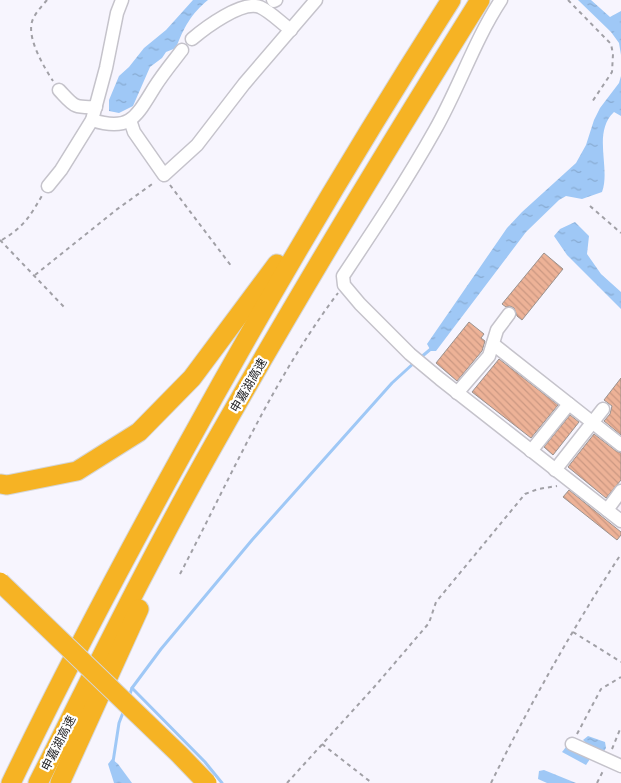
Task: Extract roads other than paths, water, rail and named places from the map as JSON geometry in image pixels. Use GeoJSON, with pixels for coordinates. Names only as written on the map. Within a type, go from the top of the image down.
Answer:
{"type":"FeatureCollection","features":[{"type":"Feature","properties":{"kind":"highway","name":"申嘉湖高速"},"geometry":{"type":"LineString","coordinates":[[11,783],[103,599],[242,344],[334,189],[451,0]]}},
{"type":"Feature","properties":{"kind":"highway","name":"申嘉湖高速"},"geometry":{"type":"LineString","coordinates":[[38,783],[159,545],[213,446],[355,202],[480,0]]}},
{"type":"Feature","properties":{"kind":"highway"},"geometry":{"type":"LineString","coordinates":[[0,484],[7,485],[78,471],[139,432],[192,378],[334,189]]}},
{"type":"Feature","properties":{"kind":"highway"},"geometry":{"type":"LineString","coordinates":[[60,783],[213,446]]}},
{"type":"Feature","properties":{"kind":"highway"},"geometry":{"type":"LineString","coordinates":[[0,582],[207,783]]}},
{"type":"Feature","properties":{"kind":"highway"},"geometry":{"type":"LineString","coordinates":[[0,594],[179,764],[196,783]]}},
{"type":"Feature","properties":{"kind":"street"},"geometry":{"type":"LineString","coordinates":[[48,186],[61,170],[92,120],[106,68],[117,13],[122,0]]}},
{"type":"Feature","properties":{"kind":"street"},"geometry":{"type":"LineString","coordinates":[[500,0],[478,40],[459,84],[435,130],[389,207],[343,276],[344,286],[420,363],[621,521]]}},
{"type":"Feature","properties":{"kind":"street"},"geometry":{"type":"LineString","coordinates":[[130,120],[134,132],[164,176],[198,145],[239,91],[290,30],[309,3]]}},
{"type":"Feature","properties":{"kind":"street"},"geometry":{"type":"LineString","coordinates":[[192,39],[220,17],[250,5],[259,6],[290,30]]}},
{"type":"Feature","properties":{"kind":"street"},"geometry":{"type":"LineString","coordinates":[[92,120],[108,125],[130,120],[139,113],[182,50]]}},
{"type":"Feature","properties":{"kind":"street"},"geometry":{"type":"LineString","coordinates":[[58,90],[74,106],[83,108],[96,107]]}},
{"type":"Feature","properties":{"kind":"street"},"geometry":{"type":"LineString","coordinates":[[457,393],[489,356],[497,330],[509,314]]}},
{"type":"Feature","properties":{"kind":"street"},"geometry":{"type":"LineString","coordinates":[[493,344],[621,445]]}},
{"type":"Feature","properties":{"kind":"street"},"geometry":{"type":"LineString","coordinates":[[531,451],[569,404]]}},
{"type":"Feature","properties":{"kind":"street"},"geometry":{"type":"LineString","coordinates":[[560,474],[603,409]]}},
{"type":"Feature","properties":{"kind":"street"},"geometry":{"type":"LineString","coordinates":[[607,510],[621,491]]}},
{"type":"Feature","properties":{"kind":"street"},"geometry":{"type":"LineString","coordinates":[[572,744],[621,766]]}},
{"type":"Feature","properties":{"kind":"water"},"geometry":{"type":"Polygon","coordinates":[[[193,0],[208,0],[189,21],[176,48],[166,52],[162,58],[150,67],[133,106],[119,113],[109,111],[109,100],[119,76],[144,48],[166,30],[193,0]]]}},
{"type":"Feature","properties":{"kind":"water"},"geometry":{"type":"Polygon","coordinates":[[[578,0],[591,0],[610,17],[621,11],[621,55],[619,43],[611,32],[578,0]]]}},
{"type":"Feature","properties":{"kind":"water"},"geometry":{"type":"Polygon","coordinates":[[[621,76],[621,116],[614,112],[604,130],[605,172],[602,192],[582,199],[566,196],[559,200],[526,232],[436,351],[431,351],[427,344],[507,228],[576,163],[586,145],[600,108],[619,83],[621,76]]]}},
{"type":"Feature","properties":{"kind":"water"},"geometry":{"type":"Polygon","coordinates":[[[575,222],[589,236],[587,254],[601,274],[621,292],[621,309],[567,255],[554,236],[560,229],[575,222]]]}},
{"type":"Feature","properties":{"kind":"water"},"geometry":{"type":"Polygon","coordinates":[[[588,736],[605,742],[606,748],[603,753],[590,747],[583,740],[588,736]]]}},
{"type":"Feature","properties":{"kind":"water"},"geometry":{"type":"Polygon","coordinates":[[[566,747],[590,759],[586,765],[562,752],[566,747]]]}},
{"type":"Feature","properties":{"kind":"water"},"geometry":{"type":"Polygon","coordinates":[[[112,759],[132,783],[114,783],[108,764],[112,759]]]}},
{"type":"Feature","properties":{"kind":"water"},"geometry":{"type":"Polygon","coordinates":[[[544,770],[576,783],[547,783],[538,779],[539,771],[544,770]]]}},
{"type":"Feature","properties":{"kind":"waterway"},"geometry":{"type":"LineString","coordinates":[[420,358],[432,348]]}},
{"type":"Feature","properties":{"kind":"waterway"},"geometry":{"type":"LineString","coordinates":[[129,697],[132,688],[161,649],[252,540],[392,383],[415,362]]}},
{"type":"Feature","properties":{"kind":"waterway"},"geometry":{"type":"LineString","coordinates":[[132,688],[205,762],[222,783]]}},
{"type":"Feature","properties":{"kind":"waterway"},"geometry":{"type":"LineString","coordinates":[[113,762],[119,723],[124,710]]}}]}
